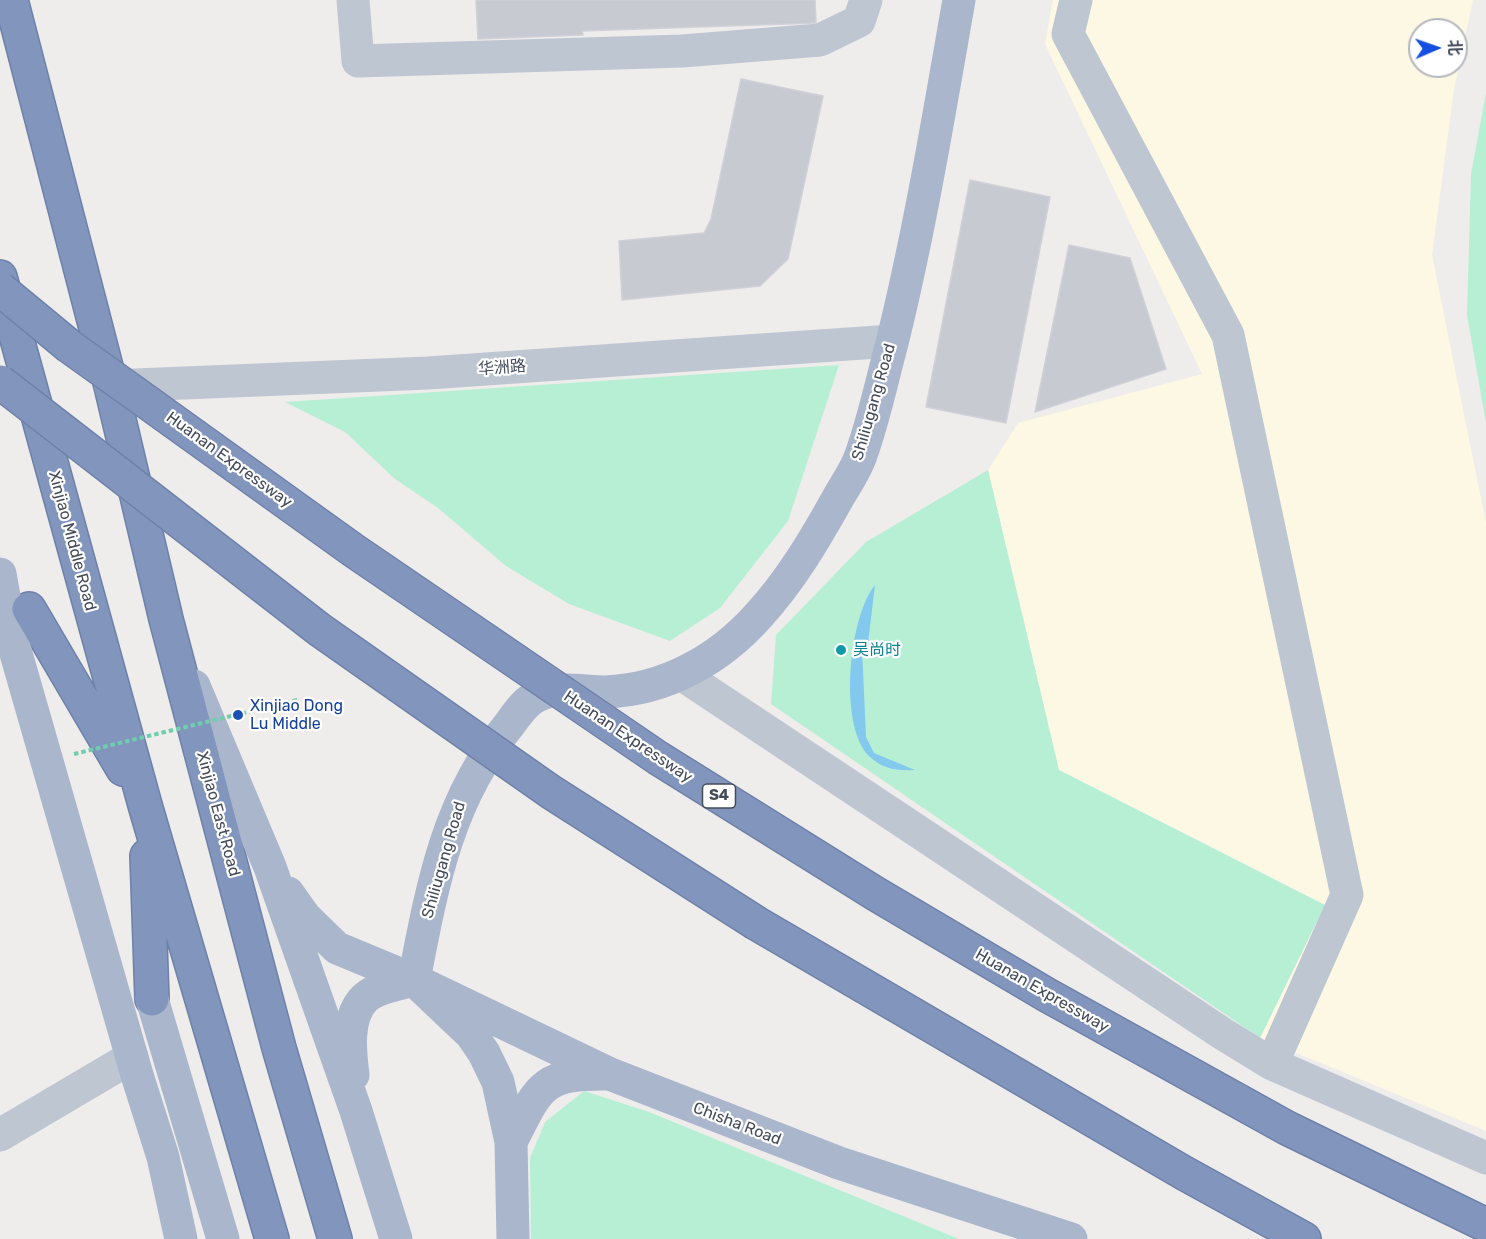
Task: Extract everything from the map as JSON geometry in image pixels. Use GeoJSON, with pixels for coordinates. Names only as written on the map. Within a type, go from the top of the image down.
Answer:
{"type":"FeatureCollection","features":[{"type":"Feature","properties":{"kind":"highway"},"geometry":{"type":"LineString","coordinates":[[11,0],[111,386]]}},
{"type":"Feature","properties":{"kind":"highway","name":"Xinjiao Middle Road"},"geometry":{"type":"LineString","coordinates":[[0,277],[145,805]]}},
{"type":"Feature","properties":{"kind":"highway","name":"Huanan Expressway"},"geometry":{"type":"LineString","coordinates":[[0,289],[69,346],[353,550],[668,765],[876,894],[1047,995],[1287,1128],[1486,1225]]}},
{"type":"Feature","properties":{"kind":"highway"},"geometry":{"type":"LineString","coordinates":[[0,382],[320,630],[551,792],[756,923],[1163,1162],[1304,1239]]}},
{"type":"Feature","properties":{"kind":"highway","name":"Xinjiao East Road"},"geometry":{"type":"LineString","coordinates":[[111,386],[166,619],[279,1048],[335,1239]]}},
{"type":"Feature","properties":{"kind":"highway"},"geometry":{"type":"LineString","coordinates":[[29,609],[145,805],[272,1239]]}},
{"type":"Feature","properties":{"kind":"highway"},"geometry":{"type":"LineString","coordinates":[[145,805],[152,999]]}},
{"type":"Feature","properties":{"kind":"main road","name":"Shiliugang Road"},"geometry":{"type":"LineString","coordinates":[[414,980],[427,912],[460,801],[479,765],[525,705],[537,695],[562,689],[620,691],[681,674],[714,657],[759,615],[810,548],[861,457],[892,341],[922,198],[959,0]]}},
{"type":"Feature","properties":{"kind":"main road"},"geometry":{"type":"LineString","coordinates":[[0,563],[29,609]]}},
{"type":"Feature","properties":{"kind":"main road"},"geometry":{"type":"LineString","coordinates":[[0,574],[11,636],[163,1157],[181,1239]]}},
{"type":"Feature","properties":{"kind":"main road"},"geometry":{"type":"LineString","coordinates":[[166,619],[270,867],[356,1111],[396,1239]]}},
{"type":"Feature","properties":{"kind":"main road","name":"Chisha Road"},"geometry":{"type":"LineString","coordinates":[[270,867],[305,917],[337,948],[414,980],[610,1074],[839,1163],[1071,1239]]}},
{"type":"Feature","properties":{"kind":"main road"},"geometry":{"type":"LineString","coordinates":[[356,1111],[350,1048],[353,1021],[365,998],[382,989],[414,980],[471,1034],[484,1053],[498,1082],[511,1143],[513,1239]]}},
{"type":"Feature","properties":{"kind":"main road"},"geometry":{"type":"LineString","coordinates":[[152,999],[223,1239]]}},
{"type":"Feature","properties":{"kind":"main road"},"geometry":{"type":"LineString","coordinates":[[511,1143],[534,1097],[549,1083],[572,1073],[610,1074]]}},
{"type":"Feature","properties":{"kind":"street"},"geometry":{"type":"LineString","coordinates":[[353,0],[358,61],[682,51],[820,40],[859,21],[867,0]]}},
{"type":"Feature","properties":{"kind":"street"},"geometry":{"type":"LineString","coordinates":[[1076,0],[1068,34],[1228,335],[1347,895],[1272,1064]]}},
{"type":"Feature","properties":{"kind":"street","name":"华洲路"},"geometry":{"type":"LineString","coordinates":[[111,386],[428,373],[892,341]]}},
{"type":"Feature","properties":{"kind":"street"},"geometry":{"type":"LineString","coordinates":[[681,674],[1223,1034],[1272,1064],[1486,1158]]}},
{"type":"Feature","properties":{"kind":"street"},"geometry":{"type":"LineString","coordinates":[[0,1135],[132,1057]]}},
{"type":"Feature","properties":{"kind":"path"},"geometry":{"type":"LineString","coordinates":[[75,754],[297,700]]}},
{"type":"Feature","properties":{"kind":"shaded area"},"geometry":{"type":"Polygon","coordinates":[[[1053,0],[1473,0],[1468,23],[1468,18],[1408,18],[1408,78],[1456,78],[1432,255],[1486,523],[1486,1131],[1260,1038],[1325,905],[1059,770],[988,470],[1018,423],[1202,374],[1045,44],[1053,0]]]}},
{"type":"Feature","properties":{"kind":"green space"},"geometry":{"type":"Polygon","coordinates":[[[1486,93],[1486,423],[1467,315],[1471,174],[1486,93]]]}},
{"type":"Feature","properties":{"kind":"green space"},"geometry":{"type":"Polygon","coordinates":[[[839,365],[788,521],[720,608],[670,641],[569,604],[506,566],[438,508],[395,479],[345,432],[285,402],[839,365]]]}},
{"type":"Feature","properties":{"kind":"green space"},"geometry":{"type":"Polygon","coordinates":[[[988,470],[1059,770],[1325,905],[1260,1038],[771,704],[776,635],[866,542],[988,470]]]}},
{"type":"Feature","properties":{"kind":"green space"},"geometry":{"type":"Polygon","coordinates":[[[584,1091],[649,1112],[959,1239],[531,1239],[530,1158],[545,1122],[584,1091]]]}},
{"type":"Feature","properties":{"kind":"water"},"geometry":{"type":"Polygon","coordinates":[[[875,585],[868,643],[862,648],[866,737],[874,753],[915,770],[890,768],[879,764],[869,756],[859,741],[853,721],[850,696],[854,645],[866,600],[875,585]]]}},
{"type":"Feature","properties":{"kind":"building"},"geometry":{"type":"Polygon","coordinates":[[[476,0],[815,0],[816,23],[582,31],[583,35],[478,39],[476,0]]]}},
{"type":"Feature","properties":{"kind":"building"},"geometry":{"type":"Polygon","coordinates":[[[741,79],[823,96],[788,259],[760,286],[622,300],[619,241],[704,233],[711,219],[741,79]]]}},
{"type":"Feature","properties":{"kind":"building"},"geometry":{"type":"Polygon","coordinates":[[[970,180],[1050,197],[1006,423],[926,407],[970,180]]]}},
{"type":"Feature","properties":{"kind":"building"},"geometry":{"type":"Polygon","coordinates":[[[1069,245],[1130,258],[1166,369],[1035,412],[1069,245]]]}},
{"type":"Feature","properties":{"kind":"place","name":"吴尚时"},"geometry":{"type":"Point","coordinates":[841,650]}},
{"type":"Feature","properties":{"kind":"place","name":"Xinjiao Dong Lu Middle"},"geometry":{"type":"Point","coordinates":[238,715]}}]}
